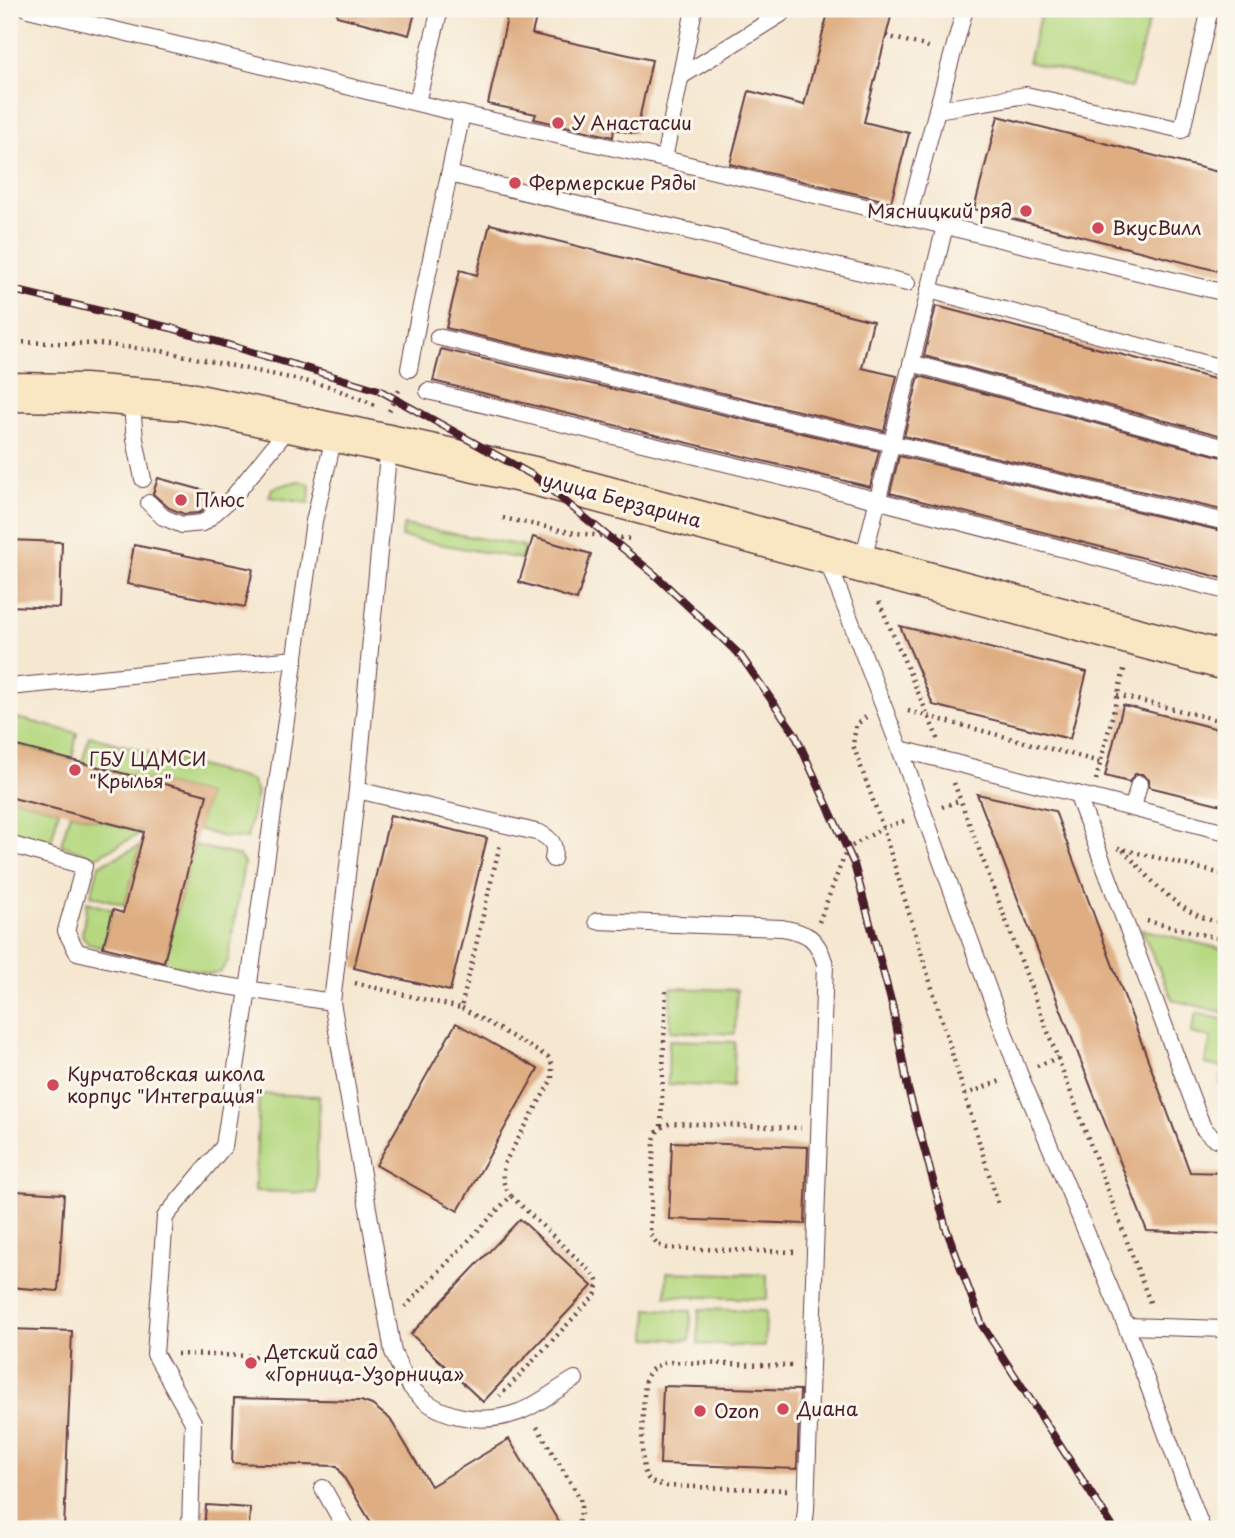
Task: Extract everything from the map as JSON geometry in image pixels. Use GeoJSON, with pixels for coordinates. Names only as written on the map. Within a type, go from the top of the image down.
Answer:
{"type":"FeatureCollection","features":[{"type":"Feature","properties":{"kind":"street","name":"улица Берзарина"},"geometry":{"type":"LineString","coordinates":[[9,392],[131,396],[185,401],[335,433],[395,429],[534,476],[1226,661]]}},
{"type":"Feature","properties":{"kind":"lane"},"geometry":{"type":"LineString","coordinates":[[28,9],[1226,293]]}},
{"type":"Feature","properties":{"kind":"lane"},"geometry":{"type":"LineString","coordinates":[[416,102],[440,9]]}},
{"type":"Feature","properties":{"kind":"lane"},"geometry":{"type":"LineString","coordinates":[[664,159],[694,9]]}},
{"type":"Feature","properties":{"kind":"lane"},"geometry":{"type":"LineString","coordinates":[[680,76],[780,14],[782,9]]}},
{"type":"Feature","properties":{"kind":"lane"},"geometry":{"type":"LineString","coordinates":[[908,218],[965,9]]}},
{"type":"Feature","properties":{"kind":"lane"},"geometry":{"type":"LineString","coordinates":[[937,110],[1026,95],[1182,130],[1210,9]]}},
{"type":"Feature","properties":{"kind":"lane"},"geometry":{"type":"LineString","coordinates":[[409,369],[462,114]]}},
{"type":"Feature","properties":{"kind":"lane"},"geometry":{"type":"LineString","coordinates":[[449,174],[907,283]]}},
{"type":"Feature","properties":{"kind":"lane"},"geometry":{"type":"LineString","coordinates":[[862,564],[945,226]]}},
{"type":"Feature","properties":{"kind":"lane"},"geometry":{"type":"LineString","coordinates":[[929,290],[1226,369]]}},
{"type":"Feature","properties":{"kind":"lane"},"geometry":{"type":"LineString","coordinates":[[438,337],[1226,522]]}},
{"type":"Feature","properties":{"kind":"lane"},"geometry":{"type":"LineString","coordinates":[[911,363],[1226,448]]}},
{"type":"Feature","properties":{"kind":"lane"},"geometry":{"type":"LineString","coordinates":[[428,391],[877,501],[1226,591]]}},
{"type":"Feature","properties":{"kind":"lane"},"geometry":{"type":"LineString","coordinates":[[131,396],[135,439],[143,479]]}},
{"type":"Feature","properties":{"kind":"lane"},"geometry":{"type":"LineString","coordinates":[[149,503],[163,517],[172,521],[182,524],[203,523],[233,497],[293,423]]}},
{"type":"Feature","properties":{"kind":"lane"},"geometry":{"type":"LineString","coordinates":[[395,429],[332,1002],[393,1352],[409,1385],[426,1402],[454,1416],[486,1420],[520,1412],[575,1379]]}},
{"type":"Feature","properties":{"kind":"lane"},"geometry":{"type":"LineString","coordinates":[[190,1529],[193,1422],[155,1354],[165,1217],[224,1146],[314,521],[335,433]]}},
{"type":"Feature","properties":{"kind":"lane"},"geometry":{"type":"LineString","coordinates":[[825,554],[1019,1073],[1126,1326],[1202,1529]]}},
{"type":"Feature","properties":{"kind":"lane"},"geometry":{"type":"LineString","coordinates":[[9,687],[295,659]]}},
{"type":"Feature","properties":{"kind":"lane"},"geometry":{"type":"LineString","coordinates":[[900,749],[1226,832]]}},
{"type":"Feature","properties":{"kind":"lane"},"geometry":{"type":"LineString","coordinates":[[1133,808],[1139,784]]}},
{"type":"Feature","properties":{"kind":"lane"},"geometry":{"type":"LineString","coordinates":[[357,790],[540,833],[550,838],[555,848],[553,859]]}},
{"type":"Feature","properties":{"kind":"lane"},"geometry":{"type":"LineString","coordinates":[[1084,796],[1095,843],[1203,1128],[1212,1137],[1226,1142]]}},
{"type":"Feature","properties":{"kind":"lane"},"geometry":{"type":"LineString","coordinates":[[9,845],[84,866],[66,931],[77,952],[248,990],[332,1002]]}},
{"type":"Feature","properties":{"kind":"lane"},"geometry":{"type":"LineString","coordinates":[[597,921],[782,928],[801,931],[820,948],[825,964],[804,1529]]}},
{"type":"Feature","properties":{"kind":"lane"},"geometry":{"type":"LineString","coordinates":[[1126,1326],[1226,1329]]}},
{"type":"Feature","properties":{"kind":"lane"},"geometry":{"type":"LineString","coordinates":[[323,1488],[346,1529]]}},
{"type":"Feature","properties":{"kind":"path"},"geometry":{"type":"LineString","coordinates":[[886,36],[952,53]]}},
{"type":"Feature","properties":{"kind":"path"},"geometry":{"type":"LineString","coordinates":[[9,342],[99,344],[162,351],[328,386],[395,429]]}},
{"type":"Feature","properties":{"kind":"path"},"geometry":{"type":"LineString","coordinates":[[879,601],[929,716],[1159,1327]]}},
{"type":"Feature","properties":{"kind":"path"},"geometry":{"type":"LineString","coordinates":[[1084,796],[1100,762],[1125,663]]}},
{"type":"Feature","properties":{"kind":"path"},"geometry":{"type":"LineString","coordinates":[[1117,695],[1226,722]]}},
{"type":"Feature","properties":{"kind":"path"},"geometry":{"type":"LineString","coordinates":[[999,1207],[883,828],[853,745],[856,725],[882,704],[1100,762]]}},
{"type":"Feature","properties":{"kind":"path"},"geometry":{"type":"LineString","coordinates":[[461,1008],[505,825]]}},
{"type":"Feature","properties":{"kind":"path"},"geometry":{"type":"LineString","coordinates":[[813,939],[847,849],[883,828]]}},
{"type":"Feature","properties":{"kind":"path"},"geometry":{"type":"LineString","coordinates":[[1095,843],[1226,875]]}},
{"type":"Feature","properties":{"kind":"path"},"geometry":{"type":"LineString","coordinates":[[1123,849],[1181,907],[1210,921],[1226,923]]}},
{"type":"Feature","properties":{"kind":"path"},"geometry":{"type":"LineString","coordinates":[[1122,915],[1226,940]]}},
{"type":"Feature","properties":{"kind":"path"},"geometry":{"type":"LineString","coordinates":[[333,978],[461,1008],[548,1057],[552,1063],[552,1079],[505,1162],[502,1175],[504,1187],[510,1196],[591,1272],[598,1280],[598,1288],[595,1295],[478,1419]]}},
{"type":"Feature","properties":{"kind":"path"},"geometry":{"type":"LineString","coordinates":[[661,1127],[666,987]]}},
{"type":"Feature","properties":{"kind":"path"},"geometry":{"type":"LineString","coordinates":[[815,1253],[667,1248],[658,1245],[650,1234],[650,1226],[654,1141],[661,1127],[671,1123],[820,1129]]}},
{"type":"Feature","properties":{"kind":"path"},"geometry":{"type":"LineString","coordinates":[[388,1325],[510,1196]]}},
{"type":"Feature","properties":{"kind":"path"},"geometry":{"type":"LineString","coordinates":[[177,1354],[396,1360]]}},
{"type":"Feature","properties":{"kind":"path"},"geometry":{"type":"LineString","coordinates":[[807,1491],[667,1486],[652,1483],[645,1475],[642,1461],[645,1381],[650,1371],[658,1364],[668,1362],[811,1367]]}},
{"type":"Feature","properties":{"kind":"path"},"geometry":{"type":"LineString","coordinates":[[526,1408],[580,1498],[580,1520],[572,1529]]}},
{"type":"Feature","properties":{"kind":"green space"},"geometry":{"type":"Polygon","coordinates":[[[1042,9],[1118,9],[1150,17],[1131,88],[1028,62],[1042,9]]]}},
{"type":"Feature","properties":{"kind":"green space"},"geometry":{"type":"Polygon","coordinates":[[[298,481],[310,484],[309,503],[269,497],[272,488],[298,481]]]}},
{"type":"Feature","properties":{"kind":"green space"},"geometry":{"type":"Polygon","coordinates":[[[404,525],[524,546],[522,559],[401,537],[404,525]]]}},
{"type":"Feature","properties":{"kind":"green space"},"geometry":{"type":"Polygon","coordinates":[[[9,716],[77,733],[72,760],[9,744],[9,716]]]}},
{"type":"Feature","properties":{"kind":"green space"},"geometry":{"type":"Polygon","coordinates":[[[89,736],[251,780],[257,792],[247,839],[223,837],[198,829],[207,795],[82,763],[89,736]]]}},
{"type":"Feature","properties":{"kind":"green space"},"geometry":{"type":"Polygon","coordinates":[[[9,797],[59,810],[51,842],[9,832],[9,797]]]}},
{"type":"Feature","properties":{"kind":"green space"},"geometry":{"type":"Polygon","coordinates":[[[70,813],[143,832],[96,857],[61,845],[70,813]]]}},
{"type":"Feature","properties":{"kind":"green space"},"geometry":{"type":"Polygon","coordinates":[[[194,845],[239,856],[244,863],[228,961],[220,972],[209,974],[164,963],[194,845]]]}},
{"type":"Feature","properties":{"kind":"green space"},"geometry":{"type":"Polygon","coordinates":[[[140,846],[125,905],[91,895],[99,865],[140,846]]]}},
{"type":"Feature","properties":{"kind":"green space"},"geometry":{"type":"Polygon","coordinates":[[[87,902],[113,910],[103,948],[88,944],[82,935],[87,902]]]}},
{"type":"Feature","properties":{"kind":"green space"},"geometry":{"type":"Polygon","coordinates":[[[1141,929],[1226,950],[1226,1013],[1173,1000],[1141,929]]]}},
{"type":"Feature","properties":{"kind":"green space"},"geometry":{"type":"Polygon","coordinates":[[[671,988],[737,990],[735,1034],[670,1031],[671,988]]]}},
{"type":"Feature","properties":{"kind":"green space"},"geometry":{"type":"Polygon","coordinates":[[[1196,1013],[1226,1020],[1226,1086],[1220,1084],[1224,1068],[1205,1064],[1211,1038],[1191,1033],[1196,1013]]]}},
{"type":"Feature","properties":{"kind":"green space"},"geometry":{"type":"Polygon","coordinates":[[[669,1040],[735,1042],[733,1087],[668,1084],[669,1040]]]}},
{"type":"Feature","properties":{"kind":"green space"},"geometry":{"type":"Polygon","coordinates":[[[259,1094],[319,1096],[316,1193],[255,1191],[259,1094]]]}},
{"type":"Feature","properties":{"kind":"green space"},"geometry":{"type":"Polygon","coordinates":[[[667,1272],[767,1275],[767,1299],[666,1296],[667,1272]]]}},
{"type":"Feature","properties":{"kind":"green space"},"geometry":{"type":"Polygon","coordinates":[[[648,1309],[691,1311],[690,1340],[647,1338],[648,1309]]]}},
{"type":"Feature","properties":{"kind":"green space"},"geometry":{"type":"Polygon","coordinates":[[[699,1309],[766,1311],[765,1347],[698,1344],[699,1309]]]}},
{"type":"Feature","properties":{"kind":"building"},"geometry":{"type":"Polygon","coordinates":[[[338,9],[416,9],[409,35],[337,16],[338,9]]]}},
{"type":"Feature","properties":{"kind":"building"},"geometry":{"type":"Polygon","coordinates":[[[509,9],[538,9],[532,34],[652,60],[636,134],[614,129],[613,137],[534,119],[536,114],[488,104],[509,9]]]}},
{"type":"Feature","properties":{"kind":"building"},"geometry":{"type":"Polygon","coordinates":[[[829,9],[893,9],[864,122],[909,133],[891,202],[730,164],[749,91],[804,105],[829,9]]]}},
{"type":"Feature","properties":{"kind":"building"},"geometry":{"type":"Polygon","coordinates":[[[998,116],[1226,174],[1226,273],[974,209],[998,116]]]}},
{"type":"Feature","properties":{"kind":"building"},"geometry":{"type":"Polygon","coordinates":[[[490,224],[873,321],[862,368],[897,376],[884,431],[446,328],[460,270],[477,275],[490,224]]]}},
{"type":"Feature","properties":{"kind":"building"},"geometry":{"type":"Polygon","coordinates":[[[936,306],[1226,382],[1226,437],[924,356],[936,306]]]}},
{"type":"Feature","properties":{"kind":"building"},"geometry":{"type":"Polygon","coordinates":[[[441,349],[879,451],[870,487],[433,381],[441,349]]]}},
{"type":"Feature","properties":{"kind":"building"},"geometry":{"type":"Polygon","coordinates":[[[919,376],[1226,458],[1226,511],[904,436],[919,376]]]}},
{"type":"Feature","properties":{"kind":"building"},"geometry":{"type":"Polygon","coordinates":[[[899,456],[1226,532],[1226,579],[890,493],[899,456]]]}},
{"type":"Feature","properties":{"kind":"building","name":"Плюс"},"geometry":{"type":"Polygon","coordinates":[[[158,478],[213,493],[210,503],[199,513],[184,514],[169,508],[153,494],[158,478]]]}},
{"type":"Feature","properties":{"kind":"building"},"geometry":{"type":"Polygon","coordinates":[[[533,537],[591,554],[577,600],[519,582],[533,537]]]}},
{"type":"Feature","properties":{"kind":"building"},"geometry":{"type":"Polygon","coordinates":[[[9,540],[62,542],[60,608],[9,606],[9,540]]]}},
{"type":"Feature","properties":{"kind":"building"},"geometry":{"type":"Polygon","coordinates":[[[134,545],[253,569],[245,607],[127,584],[134,545]]]}},
{"type":"Feature","properties":{"kind":"building"},"geometry":{"type":"Polygon","coordinates":[[[900,626],[1087,672],[1070,739],[933,705],[900,626]]]}},
{"type":"Feature","properties":{"kind":"building"},"geometry":{"type":"Polygon","coordinates":[[[1123,705],[1226,731],[1226,806],[1149,787],[1149,780],[1142,774],[1135,774],[1129,782],[1105,776],[1123,705]]]}},
{"type":"Feature","properties":{"kind":"building"},"geometry":{"type":"Polygon","coordinates":[[[9,744],[207,795],[164,962],[103,947],[113,910],[123,913],[144,832],[9,797],[9,744]]]}},
{"type":"Feature","properties":{"kind":"building"},"geometry":{"type":"Polygon","coordinates":[[[977,794],[1055,811],[1190,1172],[1226,1173],[1226,1234],[1147,1231],[977,794]]]}},
{"type":"Feature","properties":{"kind":"building"},"geometry":{"type":"Polygon","coordinates":[[[390,815],[487,838],[450,991],[354,968],[390,815]]]}},
{"type":"Feature","properties":{"kind":"building"},"geometry":{"type":"Polygon","coordinates":[[[456,1023],[538,1069],[458,1211],[376,1165],[456,1023]]]}},
{"type":"Feature","properties":{"kind":"building"},"geometry":{"type":"Polygon","coordinates":[[[672,1142],[808,1147],[805,1224],[669,1219],[672,1142]]]}},
{"type":"Feature","properties":{"kind":"building"},"geometry":{"type":"Polygon","coordinates":[[[15,1191],[64,1194],[58,1291],[9,1287],[15,1191]]]}},
{"type":"Feature","properties":{"kind":"building"},"geometry":{"type":"Polygon","coordinates":[[[520,1219],[592,1286],[483,1402],[411,1334],[520,1219]]]}},
{"type":"Feature","properties":{"kind":"building"},"geometry":{"type":"Polygon","coordinates":[[[9,1329],[72,1331],[64,1529],[9,1529],[9,1329]]]}},
{"type":"Feature","properties":{"kind":"building"},"geometry":{"type":"Polygon","coordinates":[[[663,1386],[800,1390],[797,1469],[660,1464],[663,1386]]]}},
{"type":"Feature","properties":{"kind":"building"},"geometry":{"type":"Polygon","coordinates":[[[234,1398],[361,1401],[372,1405],[390,1419],[431,1486],[509,1439],[563,1529],[375,1529],[337,1466],[232,1463],[234,1398]]]}},
{"type":"Feature","properties":{"kind":"building"},"geometry":{"type":"Polygon","coordinates":[[[206,1505],[250,1508],[249,1529],[204,1529],[206,1505]]]}},
{"type":"Feature","properties":{"kind":"railway"},"geometry":{"type":"LineString","coordinates":[[9,289],[171,328],[379,390],[534,476],[654,574],[741,656],[795,734],[854,864],[893,1008],[908,1089],[946,1228],[982,1325],[1114,1529]]}},
{"type":"Feature","properties":{"kind":"place","name":"У Анастасии"},"geometry":{"type":"Point","coordinates":[558,123]}},
{"type":"Feature","properties":{"kind":"place","name":"Фермерские Ряды"},"geometry":{"type":"Point","coordinates":[515,183]}},
{"type":"Feature","properties":{"kind":"place","name":"Мясницкий ряд"},"geometry":{"type":"Point","coordinates":[1026,211]}},
{"type":"Feature","properties":{"kind":"place","name":"ВкусВилл"},"geometry":{"type":"Point","coordinates":[1098,228]}},
{"type":"Feature","properties":{"kind":"place","name":"Плюс"},"geometry":{"type":"Point","coordinates":[181,500]}},
{"type":"Feature","properties":{"kind":"place","name":"ГБУ ЦДМСИ \"Крылья\""},"geometry":{"type":"Point","coordinates":[75,770]}},
{"type":"Feature","properties":{"kind":"place","name":"Курчатовская школа корпус \"Интеграция\""},"geometry":{"type":"Point","coordinates":[53,1085]}},
{"type":"Feature","properties":{"kind":"place","name":"Детский сад «Горница-Узорница»"},"geometry":{"type":"Point","coordinates":[251,1363]}},
{"type":"Feature","properties":{"kind":"place","name":"Диана"},"geometry":{"type":"Point","coordinates":[783,1409]}},
{"type":"Feature","properties":{"kind":"place","name":"Ozon"},"geometry":{"type":"Point","coordinates":[700,1411]}}]}
